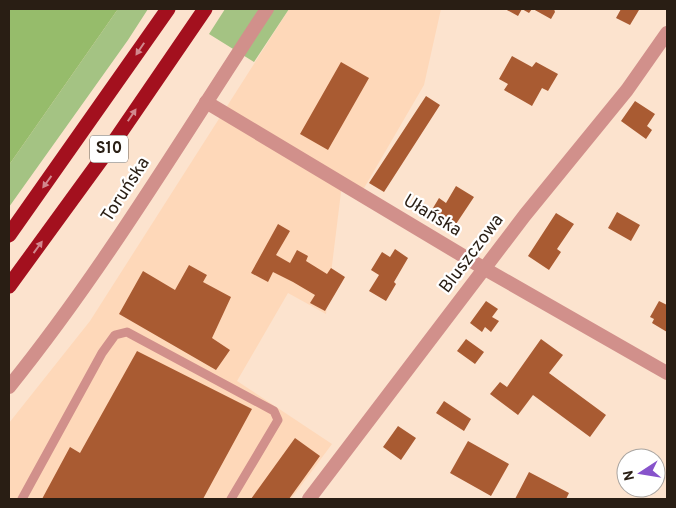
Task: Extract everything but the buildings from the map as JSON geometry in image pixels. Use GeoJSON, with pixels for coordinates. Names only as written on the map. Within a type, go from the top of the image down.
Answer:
{"type":"FeatureCollection","features":[{"type":"Feature","properties":{"kind":"highway","name":"S10"},"geometry":{"type":"LineString","coordinates":[[9,236],[168,9]]}},
{"type":"Feature","properties":{"kind":"highway","name":"S10"},"geometry":{"type":"LineString","coordinates":[[9,286],[116,140],[205,9]]}},
{"type":"Feature","properties":{"kind":"street","name":"Toruńska"},"geometry":{"type":"LineString","coordinates":[[9,387],[50,336],[138,208],[267,9]]}},
{"type":"Feature","properties":{"kind":"street","name":"Bluszczowa"},"geometry":{"type":"LineString","coordinates":[[309,499],[485,269],[627,90],[667,33]]}},
{"type":"Feature","properties":{"kind":"street","name":"Ułańska"},"geometry":{"type":"LineString","coordinates":[[206,102],[485,269],[667,373]]}},
{"type":"Feature","properties":{"kind":"lane"},"geometry":{"type":"LineString","coordinates":[[22,499],[102,353],[115,334],[127,332],[274,411],[278,420],[231,499]]}},
{"type":"Feature","properties":{"kind":"shaded area"},"geometry":{"type":"Polygon","coordinates":[[[289,9],[441,9],[424,85],[360,195],[342,184],[326,314],[288,293],[237,381],[332,444],[291,499],[9,499],[9,423],[90,321],[289,9]]]}},
{"type":"Feature","properties":{"kind":"green space"},"geometry":{"type":"Polygon","coordinates":[[[9,9],[118,9],[9,165],[9,9]]]}},
{"type":"Feature","properties":{"kind":"green space"},"geometry":{"type":"Polygon","coordinates":[[[118,9],[148,9],[9,207],[9,165],[118,9]]]}},
{"type":"Feature","properties":{"kind":"green space"},"geometry":{"type":"Polygon","coordinates":[[[225,9],[289,9],[254,62],[209,34],[225,9]]]}}]}
